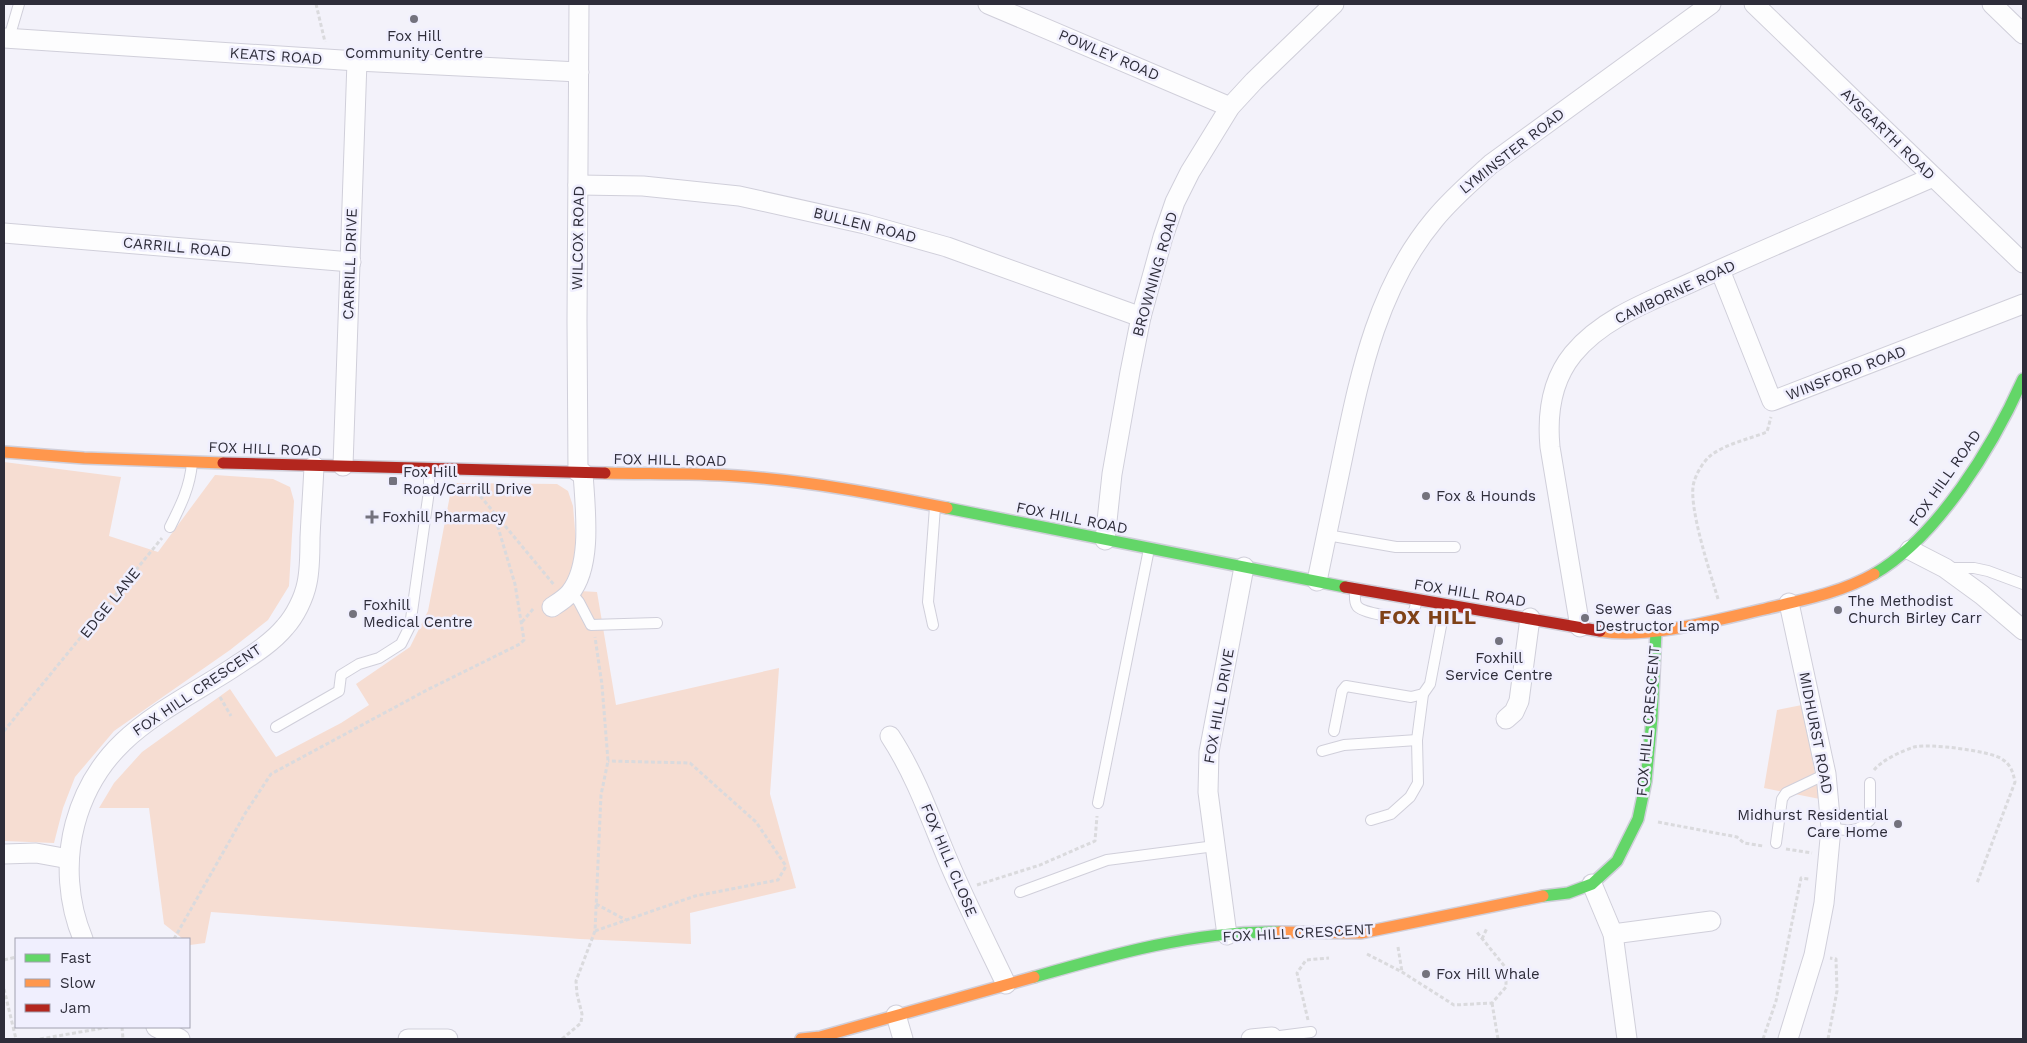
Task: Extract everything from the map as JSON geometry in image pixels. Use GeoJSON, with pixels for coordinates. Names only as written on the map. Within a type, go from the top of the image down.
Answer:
{"type":"FeatureCollection","features":[{"type":"Feature","properties":{"kind":"street","name":"WILCOX ROAD"},"geometry":{"type":"LineString","coordinates":[[563,599],[579,578],[583,561],[585,532],[581,472],[578,185],[579,4]]}},
{"type":"Feature","properties":{"kind":"street","name":"POWLEY ROAD"},"geometry":{"type":"LineString","coordinates":[[988,4],[1230,107]]}},
{"type":"Feature","properties":{"kind":"street","name":"BROWNING ROAD"},"geometry":{"type":"LineString","coordinates":[[1105,540],[1112,474],[1141,317],[1163,237],[1175,202],[1190,172],[1230,107],[1254,81],[1334,4]]}},
{"type":"Feature","properties":{"kind":"street","name":"LYMINSTER ROAD"},"geometry":{"type":"LineString","coordinates":[[1317,581],[1364,360],[1376,323],[1397,277],[1433,220],[1491,164],[1711,4]]}},
{"type":"Feature","properties":{"kind":"street","name":"AYSGARTH ROAD"},"geometry":{"type":"LineString","coordinates":[[1754,4],[2023,263]]}},
{"type":"Feature","properties":{"kind":"street"},"geometry":{"type":"LineString","coordinates":[[1992,4],[2023,34]]}},
{"type":"Feature","properties":{"kind":"street","name":"KEATS ROAD"},"geometry":{"type":"LineString","coordinates":[[6,38],[330,60],[579,72]]}},
{"type":"Feature","properties":{"kind":"street","name":"CARRILL DRIVE"},"geometry":{"type":"LineString","coordinates":[[343,466],[357,61]]}},
{"type":"Feature","properties":{"kind":"street","name":"CAMBORNE ROAD"},"geometry":{"type":"LineString","coordinates":[[1580,627],[1550,448],[1548,422],[1558,377],[1572,355],[1585,342],[1620,316],[1932,177]]}},
{"type":"Feature","properties":{"kind":"street","name":"BULLEN ROAD"},"geometry":{"type":"LineString","coordinates":[[578,185],[643,186],[739,196],[865,224],[948,247],[1141,317]]}},
{"type":"Feature","properties":{"kind":"street","name":"CARRILL ROAD"},"geometry":{"type":"LineString","coordinates":[[4,233],[350,262]]}},
{"type":"Feature","properties":{"kind":"street","name":"WINSFORD ROAD"},"geometry":{"type":"LineString","coordinates":[[1720,270],[1772,401],[2023,304]]}},
{"type":"Feature","properties":{"kind":"street","name":"FOX HILL ROAD"},"geometry":{"type":"LineString","coordinates":[[4,452],[84,458],[314,466],[736,476],[799,482],[867,492],[1355,589],[1606,632],[1656,632],[1724,619],[1848,587],[1872,576],[1910,550],[1931,528],[1984,452],[2003,420],[2023,379]]}},
{"type":"Feature","properties":{"kind":"street","name":"FOX HILL CRESCENT"},"geometry":{"type":"LineString","coordinates":[[84,938],[73,907],[69,859],[77,816],[90,783],[105,761],[123,741],[146,722],[244,660],[268,643],[285,627],[297,608],[307,584],[314,466]]}},
{"type":"Feature","properties":{"kind":"street"},"geometry":{"type":"LineString","coordinates":[[1910,550],[1945,568],[1982,595],[2023,630]]}},
{"type":"Feature","properties":{"kind":"street","name":"FOX HILL DRIVE"},"geometry":{"type":"LineString","coordinates":[[1227,935],[1208,792],[1209,752],[1244,567]]}},
{"type":"Feature","properties":{"kind":"street","name":"MIDHURST ROAD"},"geometry":{"type":"LineString","coordinates":[[1788,1039],[1814,955],[1824,903],[1830,856],[1831,828],[1826,774],[1789,602]]}},
{"type":"Feature","properties":{"kind":"street"},"geometry":{"type":"LineString","coordinates":[[1506,719],[1514,712],[1519,701],[1530,618]]}},
{"type":"Feature","properties":{"kind":"street","name":"FOX HILL CRESCENT"},"geometry":{"type":"LineString","coordinates":[[801,1039],[820,1037],[1097,959],[1166,944],[1227,935],[1266,932],[1361,933],[1530,898],[1568,894],[1592,884],[1617,861],[1638,819],[1646,781],[1652,718],[1656,632]]}},
{"type":"Feature","properties":{"kind":"street","name":"FOX HILL CLOSE"},"geometry":{"type":"LineString","coordinates":[[890,736],[923,799],[961,890],[1006,984]]}},
{"type":"Feature","properties":{"kind":"street"},"geometry":{"type":"LineString","coordinates":[[4,854],[36,853],[69,859]]}},
{"type":"Feature","properties":{"kind":"street"},"geometry":{"type":"LineString","coordinates":[[1592,884],[1613,934],[1627,1039]]}},
{"type":"Feature","properties":{"kind":"street"},"geometry":{"type":"LineString","coordinates":[[1613,934],[1711,922]]}},
{"type":"Feature","properties":{"kind":"street"},"geometry":{"type":"LineString","coordinates":[[896,1015],[903,1039]]}},
{"type":"Feature","properties":{"kind":"street"},"geometry":{"type":"LineString","coordinates":[[1251,1039],[1272,1037]]}},
{"type":"Feature","properties":{"kind":"street"},"geometry":{"type":"LineString","coordinates":[[408,1039],[448,1039]]}},
{"type":"Feature","properties":{"kind":"lane"},"geometry":{"type":"LineString","coordinates":[[6,38],[18,4]]}},
{"type":"Feature","properties":{"kind":"lane"},"geometry":{"type":"LineString","coordinates":[[170,527],[186,496],[191,480],[192,462]]}},
{"type":"Feature","properties":{"kind":"lane"},"geometry":{"type":"LineString","coordinates":[[276,727],[339,691],[341,675],[359,664],[379,658],[401,644],[410,626],[429,491],[429,469]]}},
{"type":"Feature","properties":{"kind":"lane"},"geometry":{"type":"LineString","coordinates":[[933,625],[928,602],[935,506]]}},
{"type":"Feature","properties":{"kind":"lane"},"geometry":{"type":"LineString","coordinates":[[1327,535],[1396,547],[1455,547]]}},
{"type":"Feature","properties":{"kind":"lane"},"geometry":{"type":"LineString","coordinates":[[1098,803],[1149,548]]}},
{"type":"Feature","properties":{"kind":"lane"},"geometry":{"type":"LineString","coordinates":[[1945,568],[1974,568],[2023,583]]}},
{"type":"Feature","properties":{"kind":"lane"},"geometry":{"type":"LineString","coordinates":[[1355,589],[1355,600],[1358,608],[1363,611],[1394,617],[1408,616],[1414,611],[1417,599]]}},
{"type":"Feature","properties":{"kind":"lane"},"geometry":{"type":"LineString","coordinates":[[563,599],[579,602],[592,625],[657,623]]}},
{"type":"Feature","properties":{"kind":"lane"},"geometry":{"type":"LineString","coordinates":[[1371,820],[1391,814],[1410,796],[1418,782],[1417,740],[1423,694],[1430,684],[1445,604]]}},
{"type":"Feature","properties":{"kind":"lane"},"geometry":{"type":"LineString","coordinates":[[1334,731],[1342,691],[1346,686],[1411,697],[1423,694]]}},
{"type":"Feature","properties":{"kind":"lane"},"geometry":{"type":"LineString","coordinates":[[1322,751],[1344,745],[1417,740]]}},
{"type":"Feature","properties":{"kind":"lane"},"geometry":{"type":"LineString","coordinates":[[1776,846],[1782,799],[1786,793],[1826,774]]}},
{"type":"Feature","properties":{"kind":"lane"},"geometry":{"type":"LineString","coordinates":[[1831,828],[1852,831],[1863,828],[1870,820],[1870,783]]}},
{"type":"Feature","properties":{"kind":"lane"},"geometry":{"type":"LineString","coordinates":[[1020,892],[1107,860],[1215,846]]}},
{"type":"Feature","properties":{"kind":"lane"},"geometry":{"type":"LineString","coordinates":[[1272,1037],[1312,1032]]}},
{"type":"Feature","properties":{"kind":"path"},"geometry":{"type":"LineString","coordinates":[[316,4],[330,60]]}},
{"type":"Feature","properties":{"kind":"path"},"geometry":{"type":"LineString","coordinates":[[1724,619],[1702,545],[1693,497],[1693,483],[1709,457],[1720,450],[1767,432],[1772,401]]}},
{"type":"Feature","properties":{"kind":"path"},"geometry":{"type":"LineString","coordinates":[[475,471],[476,492],[563,599]]}},
{"type":"Feature","properties":{"kind":"path"},"geometry":{"type":"LineString","coordinates":[[175,938],[271,774],[524,640],[515,584],[494,514]]}},
{"type":"Feature","properties":{"kind":"path","name":"EDGE LANE"},"geometry":{"type":"LineString","coordinates":[[4,731],[170,527]]}},
{"type":"Feature","properties":{"kind":"path"},"geometry":{"type":"LineString","coordinates":[[562,1039],[581,1023],[582,1014],[576,981],[595,931],[601,795],[608,761],[602,685],[592,625]]}},
{"type":"Feature","properties":{"kind":"path"},"geometry":{"type":"LineString","coordinates":[[1870,783],[1873,772],[1878,764],[1915,747],[1928,745],[1988,753],[2002,758],[2012,768],[2015,782],[2008,805],[1977,883]]}},
{"type":"Feature","properties":{"kind":"path"},"geometry":{"type":"LineString","coordinates":[[595,931],[695,896],[778,880],[786,866],[756,822],[690,763],[608,761]]}},
{"type":"Feature","properties":{"kind":"path"},"geometry":{"type":"LineString","coordinates":[[961,890],[1040,865],[1095,841],[1098,803]]}},
{"type":"Feature","properties":{"kind":"path"},"geometry":{"type":"LineString","coordinates":[[1638,819],[1737,837],[1744,843],[1776,846],[1830,856]]}},
{"type":"Feature","properties":{"kind":"path"},"geometry":{"type":"LineString","coordinates":[[1763,1039],[1776,1002],[1801,878],[1810,880]]}},
{"type":"Feature","properties":{"kind":"path"},"geometry":{"type":"LineString","coordinates":[[596,904],[626,920]]}},
{"type":"Feature","properties":{"kind":"path"},"geometry":{"type":"LineString","coordinates":[[1366,953],[1402,972],[1454,1005],[1492,1003],[1506,986],[1506,968],[1482,939]]}},
{"type":"Feature","properties":{"kind":"path"},"geometry":{"type":"LineString","coordinates":[[1814,955],[1836,959],[1837,991],[1828,1039]]}},
{"type":"Feature","properties":{"kind":"path"},"geometry":{"type":"LineString","coordinates":[[1312,1032],[1297,973],[1306,960],[1336,957]]}},
{"type":"Feature","properties":{"kind":"path"},"geometry":{"type":"LineString","coordinates":[[4,989],[16,1039]]}},
{"type":"Feature","properties":{"kind":"path"},"geometry":{"type":"LineString","coordinates":[[1492,1003],[1498,1039]]}},
{"type":"Feature","properties":{"kind":"path"},"geometry":{"type":"LineString","coordinates":[[40,1039],[103,1028]]}},
{"type":"Feature","properties":{"kind":"shaded area"},"geometry":{"type":"Polygon","coordinates":[[[4,462],[121,477],[109,536],[158,552],[215,475],[273,479],[290,487],[294,501],[289,586],[268,620],[230,650],[114,731],[75,777],[63,808],[54,843],[4,841],[4,462]]]}},
{"type":"Feature","properties":{"kind":"shaded area"},"geometry":{"type":"Polygon","coordinates":[[[457,483],[557,484],[568,491],[573,506],[580,591],[597,592],[616,705],[779,668],[770,794],[796,888],[690,913],[691,944],[580,939],[211,912],[205,943],[190,945],[190,938],[182,938],[164,924],[149,808],[99,808],[114,783],[142,752],[230,689],[276,757],[341,723],[369,705],[356,684],[410,647],[428,611],[451,490],[457,483]]]}},
{"type":"Feature","properties":{"kind":"shaded area"},"geometry":{"type":"Polygon","coordinates":[[[1802,705],[1820,799],[1764,788],[1777,710],[1802,705]]]}},
{"type":"Feature","properties":{"kind":"traffic: fast"},"geometry":{"type":"LineString","coordinates":[[1874,574],[1898,558],[1920,537],[1961,488],[1996,433],[2023,379]]}},
{"type":"Feature","properties":{"kind":"traffic: fast"},"geometry":{"type":"LineString","coordinates":[[947,508],[1345,587]]}},
{"type":"Feature","properties":{"kind":"traffic: fast"},"geometry":{"type":"LineString","coordinates":[[1543,896],[1568,893],[1592,884],[1617,861],[1638,819],[1646,781],[1652,718],[1656,631]]}},
{"type":"Feature","properties":{"kind":"traffic: fast"},"geometry":{"type":"LineString","coordinates":[[1034,977],[1093,960],[1186,940],[1249,932],[1279,932]]}},
{"type":"Feature","properties":{"kind":"traffic: slow"},"geometry":{"type":"LineString","coordinates":[[4,452],[84,458],[223,463]]}},
{"type":"Feature","properties":{"kind":"traffic: slow"},"geometry":{"type":"LineString","coordinates":[[605,473],[704,474],[764,478],[843,489],[947,508]]}},
{"type":"Feature","properties":{"kind":"traffic: slow"},"geometry":{"type":"LineString","coordinates":[[1600,631],[1619,633],[1640,632],[1705,623],[1821,595],[1861,581],[1874,574]]}},
{"type":"Feature","properties":{"kind":"traffic: slow"},"geometry":{"type":"LineString","coordinates":[[1279,932],[1361,933],[1543,896]]}},
{"type":"Feature","properties":{"kind":"traffic: slow"},"geometry":{"type":"LineString","coordinates":[[801,1039],[820,1037],[1034,977]]}},
{"type":"Feature","properties":{"kind":"traffic: jam"},"geometry":{"type":"LineString","coordinates":[[223,463],[605,473]]}},
{"type":"Feature","properties":{"kind":"traffic: jam"},"geometry":{"type":"LineString","coordinates":[[1345,587],[1600,631]]}},
{"type":"Feature","properties":{"kind":"place","name":"Fox Hill Community Centre"},"geometry":{"type":"Point","coordinates":[414,19]}},
{"type":"Feature","properties":{"kind":"place","name":"Fox Hill Road/Carrill Drive"},"geometry":{"type":"Point","coordinates":[393,481]}},
{"type":"Feature","properties":{"kind":"place","name":"Fox & Hounds"},"geometry":{"type":"Point","coordinates":[1426,496]}},
{"type":"Feature","properties":{"kind":"place","name":"Foxhill Pharmacy"},"geometry":{"type":"Point","coordinates":[372,517]}},
{"type":"Feature","properties":{"kind":"place","name":"The Methodist Church Birley Carr"},"geometry":{"type":"Point","coordinates":[1838,610]}},
{"type":"Feature","properties":{"kind":"place","name":"Foxhill Medical Centre"},"geometry":{"type":"Point","coordinates":[353,614]}},
{"type":"Feature","properties":{"kind":"place","name":"Sewer Gas Destructor Lamp"},"geometry":{"type":"Point","coordinates":[1585,618]}},
{"type":"Feature","properties":{"kind":"place","name":"Foxhill Service Centre"},"geometry":{"type":"Point","coordinates":[1499,641]}},
{"type":"Feature","properties":{"kind":"place","name":"Midhurst Residential Care Home"},"geometry":{"type":"Point","coordinates":[1898,824]}},
{"type":"Feature","properties":{"kind":"place","name":"Fox Hill Whale"},"geometry":{"type":"Point","coordinates":[1426,974]}},
{"type":"Feature","properties":{"kind":"district","name":"FOX HILL"},"geometry":{"type":"Point","coordinates":[1428,617]}}]}
